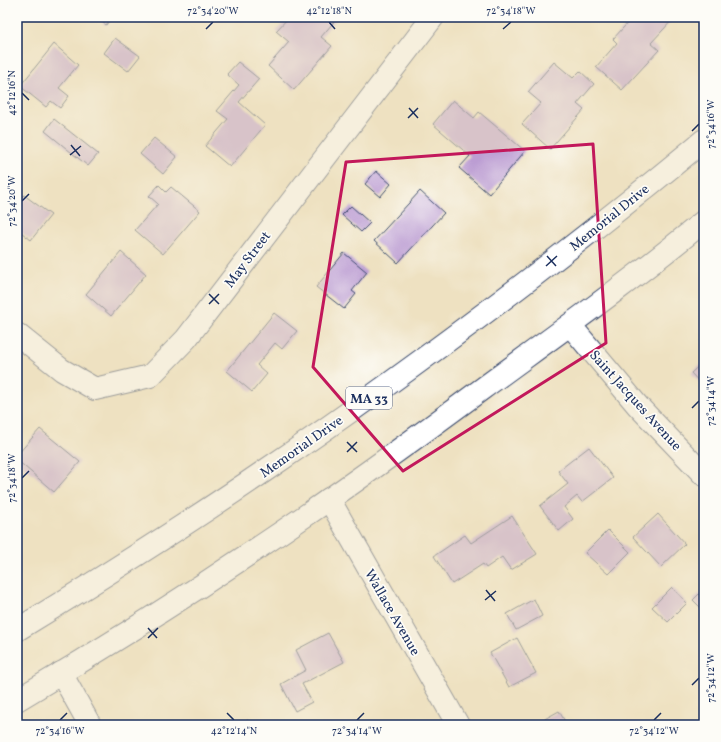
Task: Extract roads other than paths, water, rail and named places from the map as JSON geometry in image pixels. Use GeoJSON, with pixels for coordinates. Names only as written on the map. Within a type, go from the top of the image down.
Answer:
{"type":"FeatureCollection","features":[{"type":"Feature","properties":{"kind":"main road","name":"May Street"},"geometry":{"type":"LineString","coordinates":[[17,334],[62,370],[95,389],[150,376],[186,339],[433,17]]}},
{"type":"Feature","properties":{"kind":"main road","name":"Memorial Drive"},"geometry":{"type":"LineString","coordinates":[[17,630],[139,554],[262,473],[383,388],[554,260],[704,140]]}},
{"type":"Feature","properties":{"kind":"main road"},"geometry":{"type":"LineString","coordinates":[[17,700],[225,570],[329,499],[570,325],[704,221]]}},
{"type":"Feature","properties":{"kind":"main road","name":"Saint Jacques Avenue"},"geometry":{"type":"LineString","coordinates":[[570,325],[638,406],[704,475]]}},
{"type":"Feature","properties":{"kind":"main road","name":"Wallace Avenue"},"geometry":{"type":"LineString","coordinates":[[329,499],[458,725]]}},
{"type":"Feature","properties":{"kind":"main road"},"geometry":{"type":"LineString","coordinates":[[61,673],[90,725]]}}]}
